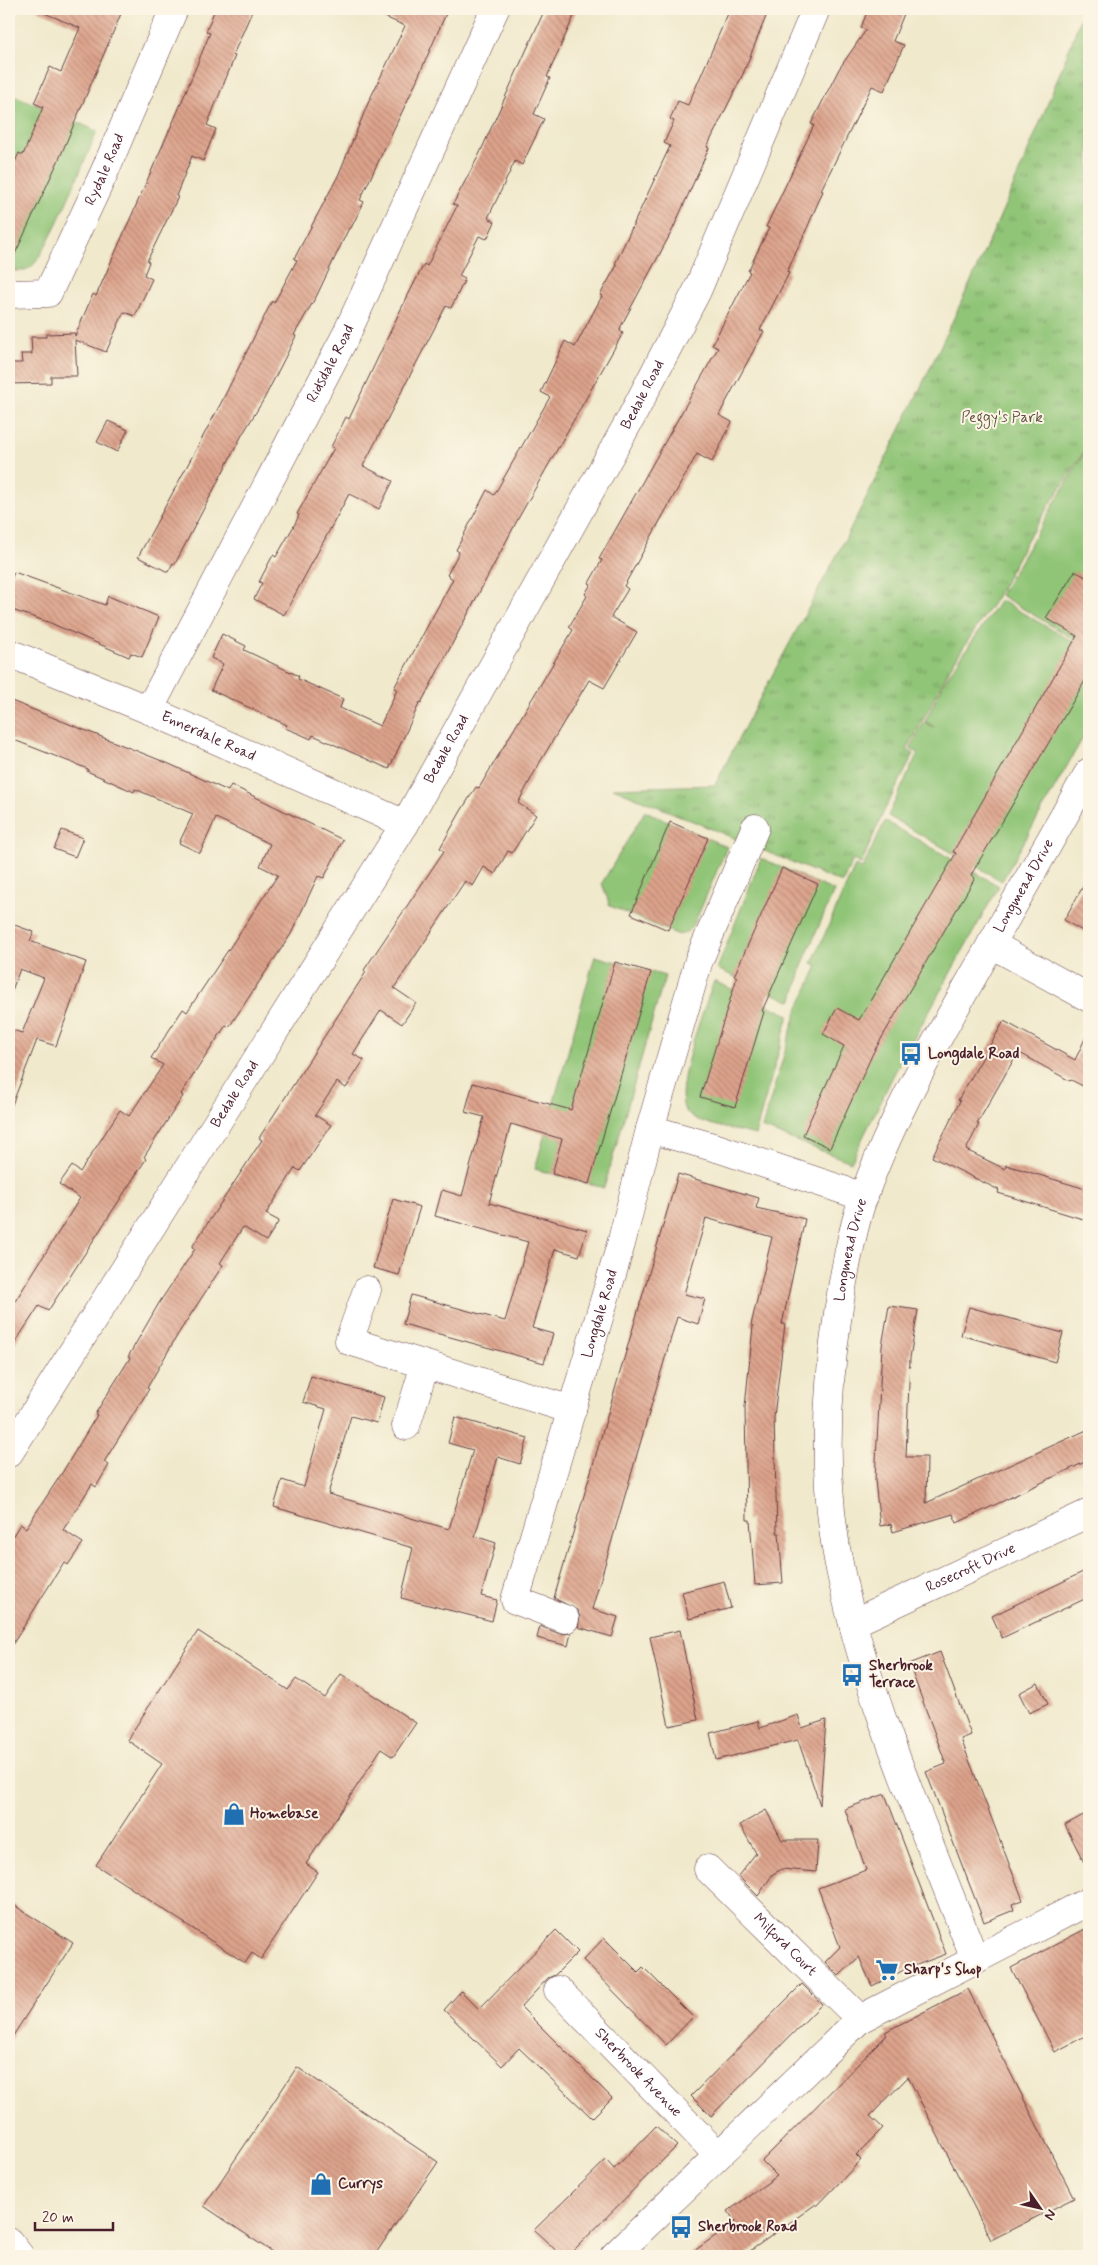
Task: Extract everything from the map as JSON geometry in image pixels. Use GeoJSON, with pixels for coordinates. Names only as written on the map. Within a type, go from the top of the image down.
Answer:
{"type":"FeatureCollection","features":[{"type":"Feature","properties":{"kind":"main road","name":"Rydale Road"},"geometry":{"type":"LineString","coordinates":[[9,294],[48,293],[104,173],[174,9]]}},
{"type":"Feature","properties":{"kind":"main road","name":"Ridsdale Road"},"geometry":{"type":"LineString","coordinates":[[149,710],[346,335],[495,9]]}},
{"type":"Feature","properties":{"kind":"main road","name":"Bedale Road"},"geometry":{"type":"LineString","coordinates":[[9,1453],[405,824],[632,416],[697,291],[816,9]]}},
{"type":"Feature","properties":{"kind":"main road","name":"Ennerdale Road"},"geometry":{"type":"LineString","coordinates":[[9,654],[149,710],[405,824]]}},
{"type":"Feature","properties":{"kind":"main road","name":"Longmead Drive"},"geometry":{"type":"LineString","coordinates":[[975,1960],[873,1695],[840,1572],[829,1498],[827,1419],[832,1351],[841,1292],[864,1197],[893,1123],[927,1057],[1089,772]]}},
{"type":"Feature","properties":{"kind":"main road","name":"Longdale Road"},"geometry":{"type":"LineString","coordinates":[[565,1619],[515,1600],[621,1244],[650,1129],[699,960],[755,828]]}},
{"type":"Feature","properties":{"kind":"main road"},"geometry":{"type":"LineString","coordinates":[[991,944],[1089,998]]}},
{"type":"Feature","properties":{"kind":"main road"},"geometry":{"type":"LineString","coordinates":[[650,1129],[720,1149],[864,1197]]}},
{"type":"Feature","properties":{"kind":"main road"},"geometry":{"type":"LineString","coordinates":[[367,1290],[349,1341],[572,1410]]}},
{"type":"Feature","properties":{"kind":"main road"},"geometry":{"type":"LineString","coordinates":[[406,1426],[425,1365]]}},
{"type":"Feature","properties":{"kind":"main road","name":"Rosecroft Drive"},"geometry":{"type":"LineString","coordinates":[[853,1623],[1089,1512]]}},
{"type":"Feature","properties":{"kind":"main road","name":"Milford Court"},"geometry":{"type":"LineString","coordinates":[[708,1869],[860,2019]]}},
{"type":"Feature","properties":{"kind":"main road"},"geometry":{"type":"LineString","coordinates":[[614,2256],[860,2019],[1089,1901]]}},
{"type":"Feature","properties":{"kind":"main road","name":"Sherbrook Avenue"},"geometry":{"type":"LineString","coordinates":[[558,1990],[718,2155]]}},
{"type":"Feature","properties":{"kind":"main road"},"geometry":{"type":"LineString","coordinates":[[9,2242],[20,2256]]}},
{"type":"Feature","properties":{"kind":"green space","name":"Peggy's Park"},"geometry":{"type":"Polygon","coordinates":[[[1084,9],[1089,9],[1089,444],[1027,540],[995,600],[951,666],[907,750],[914,754],[883,813],[861,864],[853,860],[842,883],[613,788],[715,785],[848,534],[954,317],[1035,134],[1084,9]]]}},
{"type":"Feature","properties":{"kind":"green space"},"geometry":{"type":"Polygon","coordinates":[[[9,93],[97,131],[66,204],[46,245],[31,267],[18,271],[9,271],[9,93]]]}},
{"type":"Feature","properties":{"kind":"green space"},"geometry":{"type":"Polygon","coordinates":[[[1089,445],[1089,648],[1000,595],[1089,445]]]}},
{"type":"Feature","properties":{"kind":"green space"},"geometry":{"type":"Polygon","coordinates":[[[1000,600],[1089,651],[1089,727],[1002,881],[888,816],[918,753],[910,749],[924,722],[934,727],[925,721],[942,686],[1000,600]]]}},
{"type":"Feature","properties":{"kind":"green space"},"geometry":{"type":"Polygon","coordinates":[[[645,811],[727,847],[695,923],[688,931],[679,935],[610,906],[602,883],[645,811]]]}},
{"type":"Feature","properties":{"kind":"green space"},"geometry":{"type":"Polygon","coordinates":[[[885,821],[999,886],[894,1074],[851,1162],[762,1128],[797,1011],[818,966],[812,963],[855,866],[862,869],[885,821]]]}},
{"type":"Feature","properties":{"kind":"green space"},"geometry":{"type":"Polygon","coordinates":[[[761,858],[834,891],[803,963],[793,999],[790,1001],[717,969],[761,858]]]}},
{"type":"Feature","properties":{"kind":"green space"},"geometry":{"type":"Polygon","coordinates":[[[595,956],[665,976],[604,1188],[535,1169],[595,956]]]}},
{"type":"Feature","properties":{"kind":"green space"},"geometry":{"type":"Polygon","coordinates":[[[714,981],[789,1015],[755,1135],[701,1121],[687,1113],[683,1103],[682,1088],[691,1049],[714,981]]]}},
{"type":"Feature","properties":{"kind":"building"},"geometry":{"type":"Polygon","coordinates":[[[35,9],[123,9],[60,157],[9,267],[9,175],[19,153],[23,155],[43,107],[34,103],[50,67],[61,72],[80,28],[35,9]]]}},
{"type":"Feature","properties":{"kind":"building"},"geometry":{"type":"Polygon","coordinates":[[[215,9],[253,9],[233,55],[235,56],[207,125],[216,129],[203,161],[192,156],[176,196],[178,197],[147,261],[149,262],[144,275],[152,279],[135,316],[124,312],[106,352],[75,340],[77,376],[51,376],[51,383],[9,384],[9,363],[22,363],[21,354],[32,354],[31,337],[46,337],[46,334],[75,333],[75,336],[93,294],[96,296],[177,113],[210,33],[206,32],[215,9]]]}},
{"type":"Feature","properties":{"kind":"building"},"geometry":{"type":"Polygon","coordinates":[[[367,9],[448,9],[412,91],[360,200],[364,202],[351,228],[349,228],[317,295],[294,335],[296,336],[264,399],[242,435],[175,564],[173,563],[168,572],[138,557],[221,403],[272,301],[274,303],[297,260],[294,259],[338,176],[369,101],[405,26],[367,9]]]}},
{"type":"Feature","properties":{"kind":"building"},"geometry":{"type":"Polygon","coordinates":[[[545,9],[577,9],[547,77],[550,78],[534,114],[544,119],[522,165],[515,161],[488,218],[495,222],[487,239],[479,236],[459,276],[465,279],[451,308],[446,306],[363,466],[393,481],[379,509],[349,494],[284,615],[254,599],[262,583],[259,582],[273,555],[276,557],[295,524],[299,515],[297,514],[334,448],[331,447],[346,417],[349,419],[400,311],[424,264],[427,266],[457,206],[453,204],[479,155],[545,9]]]}},
{"type":"Feature","properties":{"kind":"building"},"geometry":{"type":"Polygon","coordinates":[[[730,9],[769,9],[743,74],[707,147],[709,148],[672,231],[621,326],[620,331],[623,333],[519,517],[420,702],[389,769],[313,735],[311,739],[285,728],[287,725],[211,690],[223,664],[211,658],[222,634],[246,646],[244,650],[299,676],[298,679],[343,699],[340,708],[380,726],[397,690],[394,688],[453,579],[447,575],[459,552],[456,550],[487,490],[494,495],[550,397],[541,392],[565,341],[575,347],[602,296],[600,295],[617,265],[615,264],[670,146],[664,143],[674,121],[670,119],[678,101],[688,105],[730,9]]]}},
{"type":"Feature","properties":{"kind":"building"},"geometry":{"type":"Polygon","coordinates":[[[868,9],[906,9],[893,41],[904,45],[884,91],[872,86],[821,190],[823,191],[787,272],[789,273],[760,330],[764,331],[719,415],[732,422],[712,462],[697,454],[624,586],[628,589],[611,617],[637,632],[604,688],[589,680],[540,762],[518,803],[536,815],[512,853],[508,851],[495,874],[484,867],[473,886],[465,881],[394,988],[416,1003],[402,1024],[381,1010],[353,1054],[364,1060],[346,1088],[337,1082],[315,1115],[331,1125],[300,1171],[295,1168],[266,1214],[279,1221],[266,1241],[243,1227],[220,1263],[223,1265],[178,1334],[147,1388],[149,1389],[104,1462],[109,1465],[96,1487],[92,1484],[63,1530],[83,1543],[68,1565],[64,1562],[9,1650],[9,1542],[20,1524],[26,1528],[62,1473],[97,1415],[95,1414],[130,1358],[128,1357],[159,1303],[195,1249],[192,1247],[262,1140],[259,1138],[366,972],[364,970],[444,851],[440,848],[461,811],[476,787],[479,788],[573,630],[569,627],[587,596],[585,594],[591,584],[589,583],[602,560],[599,559],[718,348],[712,345],[750,272],[748,271],[769,228],[766,227],[814,125],[811,124],[839,69],[866,30],[861,28],[868,9]]]}},
{"type":"Feature","properties":{"kind":"building"},"geometry":{"type":"Polygon","coordinates":[[[108,421],[128,430],[117,452],[97,442],[108,421]]]}},
{"type":"Feature","properties":{"kind":"building"},"geometry":{"type":"Polygon","coordinates":[[[1075,571],[1089,579],[1089,674],[971,875],[975,878],[873,1053],[830,1148],[803,1135],[844,1046],[823,1034],[837,1008],[859,1020],[956,853],[953,852],[1077,636],[1046,618],[1075,571]]]}},
{"type":"Feature","properties":{"kind":"building"},"geometry":{"type":"Polygon","coordinates":[[[14,572],[105,605],[108,596],[159,617],[142,657],[131,653],[129,657],[48,622],[9,609],[9,586],[14,572]]]}},
{"type":"Feature","properties":{"kind":"building"},"geometry":{"type":"Polygon","coordinates":[[[9,700],[167,763],[228,791],[231,785],[343,840],[324,878],[318,876],[291,934],[229,1027],[226,1025],[181,1094],[183,1096],[144,1157],[146,1159],[48,1311],[39,1306],[9,1352],[9,1311],[80,1198],[59,1184],[72,1166],[80,1172],[120,1110],[129,1116],[163,1065],[151,1058],[183,1009],[187,1012],[278,875],[260,866],[270,844],[216,818],[200,853],[179,843],[193,814],[135,789],[134,792],[87,771],[88,769],[9,738],[9,700]]]}},
{"type":"Feature","properties":{"kind":"building"},"geometry":{"type":"Polygon","coordinates":[[[670,822],[708,838],[668,930],[631,914],[670,822]]]}},
{"type":"Feature","properties":{"kind":"building"},"geometry":{"type":"Polygon","coordinates":[[[62,830],[83,838],[75,857],[54,849],[62,830]]]}},
{"type":"Feature","properties":{"kind":"building"},"geometry":{"type":"Polygon","coordinates":[[[782,868],[818,884],[762,1011],[764,1012],[735,1107],[700,1097],[737,977],[734,976],[782,868]]]}},
{"type":"Feature","properties":{"kind":"building"},"geometry":{"type":"Polygon","coordinates":[[[1089,876],[1089,935],[1064,920],[1089,876]]]}},
{"type":"Feature","properties":{"kind":"building"},"geometry":{"type":"Polygon","coordinates":[[[9,923],[34,932],[30,941],[86,962],[56,1046],[37,1040],[10,1110],[9,1029],[22,1033],[44,978],[20,969],[11,993],[9,993],[9,923]]]}},
{"type":"Feature","properties":{"kind":"building"},"geometry":{"type":"Polygon","coordinates":[[[615,962],[651,972],[589,1184],[552,1174],[562,1139],[511,1124],[489,1203],[587,1230],[579,1256],[555,1249],[532,1328],[553,1334],[544,1363],[403,1324],[411,1295],[505,1321],[528,1242],[435,1216],[442,1190],[462,1196],[484,1117],[465,1112],[473,1083],[571,1110],[615,962]]]}},
{"type":"Feature","properties":{"kind":"building"},"geometry":{"type":"Polygon","coordinates":[[[1004,1021],[1075,1060],[1089,1030],[1089,1089],[1070,1081],[1018,1052],[977,1124],[979,1124],[966,1150],[1005,1169],[1006,1165],[1089,1190],[1089,1221],[998,1193],[999,1190],[932,1157],[960,1101],[958,1100],[1004,1021]]]}},
{"type":"Feature","properties":{"kind":"building"},"geometry":{"type":"Polygon","coordinates":[[[678,1174],[759,1198],[756,1208],[805,1219],[782,1324],[785,1324],[774,1417],[777,1533],[779,1533],[783,1583],[755,1585],[750,1520],[747,1520],[745,1407],[753,1326],[751,1325],[772,1237],[706,1218],[684,1294],[705,1299],[698,1324],[677,1317],[592,1609],[618,1617],[612,1637],[578,1627],[580,1617],[577,1610],[554,1598],[678,1174]]]}},
{"type":"Feature","properties":{"kind":"building"},"geometry":{"type":"Polygon","coordinates":[[[393,1199],[420,1207],[399,1275],[373,1268],[393,1199]]]}},
{"type":"Feature","properties":{"kind":"building"},"geometry":{"type":"Polygon","coordinates":[[[889,1306],[918,1310],[910,1358],[906,1457],[927,1457],[926,1503],[1089,1429],[1089,1460],[957,1523],[953,1514],[893,1532],[891,1524],[880,1526],[875,1480],[882,1346],[889,1306]]]}},
{"type":"Feature","properties":{"kind":"building"},"geometry":{"type":"Polygon","coordinates":[[[969,1307],[1063,1333],[1055,1362],[961,1335],[969,1307]]]}},
{"type":"Feature","properties":{"kind":"building"},"geometry":{"type":"Polygon","coordinates":[[[311,1376],[384,1397],[377,1423],[351,1416],[328,1494],[449,1529],[473,1450],[448,1443],[455,1417],[528,1438],[520,1464],[498,1457],[475,1536],[496,1543],[481,1596],[497,1600],[492,1621],[401,1598],[413,1548],[274,1507],[282,1480],[304,1487],[326,1409],[303,1402],[311,1376]]]}},
{"type":"Feature","properties":{"kind":"building"},"geometry":{"type":"Polygon","coordinates":[[[1089,1569],[1089,1597],[1002,1638],[992,1616],[1089,1569]]]}},
{"type":"Feature","properties":{"kind":"building"},"geometry":{"type":"Polygon","coordinates":[[[724,1581],[731,1608],[689,1619],[682,1592],[724,1581]]]}},
{"type":"Feature","properties":{"kind":"building"},"geometry":{"type":"Polygon","coordinates":[[[540,1626],[560,1634],[571,1633],[568,1646],[537,1638],[540,1626]]]}},
{"type":"Feature","properties":{"kind":"building"},"geometry":{"type":"Polygon","coordinates":[[[680,1630],[698,1720],[669,1726],[650,1637],[680,1630]]]}},
{"type":"Feature","properties":{"kind":"building","name":"Homebase"},"geometry":{"type":"Polygon","coordinates":[[[198,1631],[288,1690],[296,1679],[325,1698],[341,1674],[416,1723],[393,1757],[381,1749],[306,1864],[318,1872],[261,1959],[252,1953],[245,1963],[96,1865],[162,1764],[127,1740],[198,1631]]]}},
{"type":"Feature","properties":{"kind":"building"},"geometry":{"type":"Polygon","coordinates":[[[940,1652],[971,1735],[961,1739],[1023,1900],[1012,1904],[1014,1910],[984,1922],[926,1772],[946,1764],[909,1664],[940,1652]]]}},
{"type":"Feature","properties":{"kind":"building"},"geometry":{"type":"Polygon","coordinates":[[[1038,1683],[1048,1704],[1029,1713],[1019,1693],[1038,1683]]]}},
{"type":"Feature","properties":{"kind":"building"},"geometry":{"type":"Polygon","coordinates":[[[798,1715],[802,1728],[826,1720],[820,1805],[798,1740],[716,1760],[710,1733],[758,1721],[760,1728],[798,1715]]]}},
{"type":"Feature","properties":{"kind":"building"},"geometry":{"type":"Polygon","coordinates":[[[885,1794],[946,1954],[906,1969],[872,1986],[859,1957],[839,1976],[825,1962],[840,1947],[818,1888],[866,1870],[845,1809],[885,1794]]]}},
{"type":"Feature","properties":{"kind":"building"},"geometry":{"type":"Polygon","coordinates":[[[766,1810],[782,1840],[818,1840],[816,1872],[782,1869],[773,1874],[758,1896],[738,1876],[756,1853],[740,1825],[766,1810]]]}},
{"type":"Feature","properties":{"kind":"building"},"geometry":{"type":"Polygon","coordinates":[[[1089,1812],[1089,1872],[1065,1825],[1089,1812]]]}},
{"type":"Feature","properties":{"kind":"building"},"geometry":{"type":"Polygon","coordinates":[[[9,1902],[73,1943],[9,2042],[9,1902]]]}},
{"type":"Feature","properties":{"kind":"building"},"geometry":{"type":"Polygon","coordinates":[[[1089,1927],[1089,2034],[1055,2052],[1011,1968],[1089,1927]]]}},
{"type":"Feature","properties":{"kind":"building"},"geometry":{"type":"Polygon","coordinates":[[[556,1930],[578,1952],[555,1975],[548,1978],[521,2007],[612,2098],[592,2118],[519,2048],[502,2066],[444,2010],[461,1991],[479,2009],[556,1930]]]}},
{"type":"Feature","properties":{"kind":"building"},"geometry":{"type":"Polygon","coordinates":[[[604,1938],[638,1972],[643,1967],[693,2017],[666,2045],[583,1960],[604,1938]]]}},
{"type":"Feature","properties":{"kind":"building"},"geometry":{"type":"Polygon","coordinates":[[[802,1984],[822,2004],[711,2116],[691,2096],[802,1984]]]}},
{"type":"Feature","properties":{"kind":"building"},"geometry":{"type":"Polygon","coordinates":[[[968,1989],[1074,2198],[991,2240],[908,2077],[870,2116],[883,2128],[856,2155],[861,2160],[817,2206],[816,2204],[743,2256],[687,2256],[735,2222],[728,2211],[777,2176],[762,2161],[887,2035],[885,2032],[968,1989]]]}},
{"type":"Feature","properties":{"kind":"building","name":"Currys"},"geometry":{"type":"Polygon","coordinates":[[[297,2067],[438,2162],[374,2256],[278,2256],[204,2206],[297,2067]]]}},
{"type":"Feature","properties":{"kind":"building"},"geometry":{"type":"Polygon","coordinates":[[[656,2126],[677,2146],[568,2256],[562,2256],[534,2230],[606,2160],[614,2169],[656,2126]]]}},
{"type":"Feature","properties":{"kind":"place","name":"Longdale Road"},"geometry":{"type":"Point","coordinates":[911,1054]}},
{"type":"Feature","properties":{"kind":"place","name":"Sherbrook Terrace"},"geometry":{"type":"Point","coordinates":[852,1675]}},
{"type":"Feature","properties":{"kind":"place","name":"Homebase"},"geometry":{"type":"Point","coordinates":[234,1814]}},
{"type":"Feature","properties":{"kind":"place","name":"Sharp's Shop"},"geometry":{"type":"Point","coordinates":[887,1970]}},
{"type":"Feature","properties":{"kind":"place","name":"Currys"},"geometry":{"type":"Point","coordinates":[321,2184]}},
{"type":"Feature","properties":{"kind":"place","name":"Sherbrook Road"},"geometry":{"type":"Point","coordinates":[681,2227]}}]}
